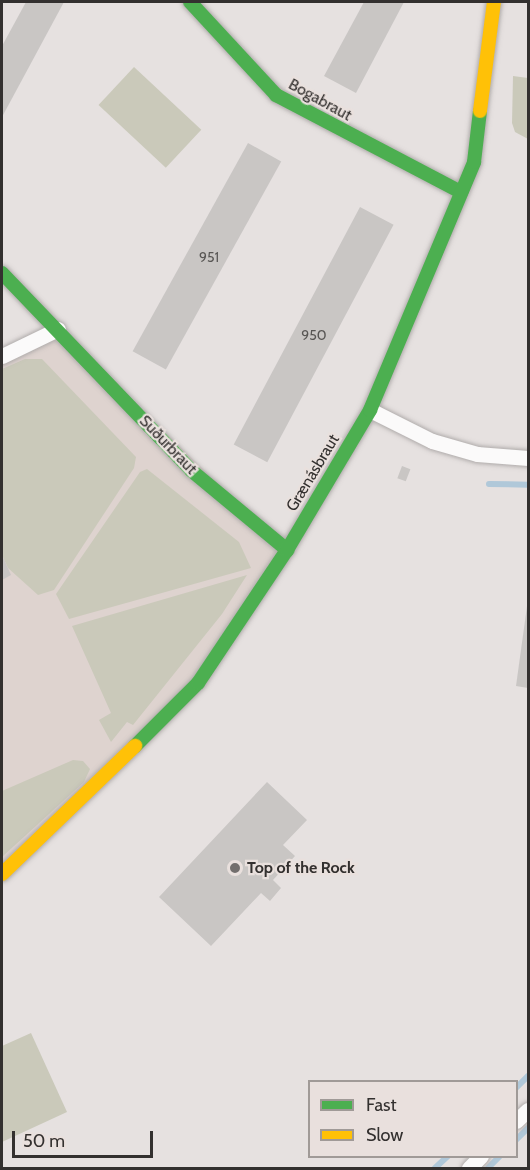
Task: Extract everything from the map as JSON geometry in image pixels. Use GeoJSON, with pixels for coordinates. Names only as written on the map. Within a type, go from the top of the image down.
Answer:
{"type":"FeatureCollection","features":[{"type":"Feature","properties":{"kind":"street","name":"Bogabraut"},"geometry":{"type":"LineString","coordinates":[[190,2],[276,95],[461,192]]}},
{"type":"Feature","properties":{"kind":"street","name":"Grænásbraut"},"geometry":{"type":"LineString","coordinates":[[2,874],[34,847],[185,699],[287,550],[370,410],[474,162],[494,2]]}},
{"type":"Feature","properties":{"kind":"street","name":"Suðurbraut"},"geometry":{"type":"LineString","coordinates":[[2,273],[192,471],[287,550]]}},
{"type":"Feature","properties":{"kind":"street"},"geometry":{"type":"LineString","coordinates":[[2,356],[58,329]]}},
{"type":"Feature","properties":{"kind":"street"},"geometry":{"type":"LineString","coordinates":[[370,410],[432,441],[477,454],[528,458]]}},
{"type":"Feature","properties":{"kind":"shaded area"},"geometry":{"type":"Polygon","coordinates":[[[134,67],[201,130],[166,168],[99,105],[134,67]]]}},
{"type":"Feature","properties":{"kind":"shaded area"},"geometry":{"type":"Polygon","coordinates":[[[513,76],[528,78],[528,139],[515,132],[512,123],[513,76]]]}},
{"type":"Feature","properties":{"kind":"shaded area"},"geometry":{"type":"Polygon","coordinates":[[[58,329],[287,550],[198,683],[2,874],[2,356],[58,329]]]}},
{"type":"Feature","properties":{"kind":"shaded area"},"geometry":{"type":"Polygon","coordinates":[[[25,359],[42,359],[136,457],[134,468],[54,590],[38,595],[8,568],[2,555],[2,369],[25,359]]]}},
{"type":"Feature","properties":{"kind":"shaded area"},"geometry":{"type":"Polygon","coordinates":[[[147,469],[239,542],[251,568],[69,619],[56,594],[140,472],[147,469]]]}},
{"type":"Feature","properties":{"kind":"shaded area"},"geometry":{"type":"Polygon","coordinates":[[[247,575],[222,614],[133,725],[127,722],[111,742],[99,720],[111,713],[72,626],[247,575]]]}},
{"type":"Feature","properties":{"kind":"shaded area"},"geometry":{"type":"Polygon","coordinates":[[[73,760],[83,761],[90,769],[84,782],[2,857],[2,791],[73,760]]]}},
{"type":"Feature","properties":{"kind":"shaded area"},"geometry":{"type":"Polygon","coordinates":[[[31,1033],[67,1112],[2,1142],[2,1046],[31,1033]]]}},
{"type":"Feature","properties":{"kind":"building"},"geometry":{"type":"Polygon","coordinates":[[[26,2],[64,2],[2,117],[2,46],[26,2]]]}},
{"type":"Feature","properties":{"kind":"building"},"geometry":{"type":"Polygon","coordinates":[[[364,2],[404,2],[356,93],[324,76],[364,2]]]}},
{"type":"Feature","properties":{"kind":"building"},"geometry":{"type":"Polygon","coordinates":[[[248,143],[281,161],[166,370],[133,351],[248,143]]]}},
{"type":"Feature","properties":{"kind":"building"},"geometry":{"type":"Polygon","coordinates":[[[360,207],[394,225],[267,462],[234,445],[360,207]]]}},
{"type":"Feature","properties":{"kind":"building"},"geometry":{"type":"Polygon","coordinates":[[[402,466],[410,469],[406,481],[397,478],[402,466]]]}},
{"type":"Feature","properties":{"kind":"building"},"geometry":{"type":"Polygon","coordinates":[[[2,555],[11,575],[2,580],[2,555]]]}},
{"type":"Feature","properties":{"kind":"building"},"geometry":{"type":"Polygon","coordinates":[[[528,599],[528,688],[516,686],[528,599]]]}},
{"type":"Feature","properties":{"kind":"building","name":"Top of the Rock"},"geometry":{"type":"Polygon","coordinates":[[[267,782],[307,820],[283,845],[295,856],[273,880],[281,888],[270,901],[261,893],[211,946],[159,897],[267,782]]]}},
{"type":"Feature","properties":{"kind":"waterway"},"geometry":{"type":"LineString","coordinates":[[489,484],[528,485]]}},
{"type":"Feature","properties":{"kind":"waterway"},"geometry":{"type":"LineString","coordinates":[[518,1086],[528,1076]]}},
{"type":"Feature","properties":{"kind":"waterway"},"geometry":{"type":"LineString","coordinates":[[518,1138],[528,1128]]}},
{"type":"Feature","properties":{"kind":"waterway"},"geometry":{"type":"LineString","coordinates":[[435,1168],[446,1158]]}},
{"type":"Feature","properties":{"kind":"waterway"},"geometry":{"type":"LineString","coordinates":[[488,1168],[498,1158]]}},
{"type":"Feature","properties":{"kind":"traffic: fast"},"geometry":{"type":"LineString","coordinates":[[190,2],[276,95],[461,192]]}},
{"type":"Feature","properties":{"kind":"traffic: fast"},"geometry":{"type":"LineString","coordinates":[[135,746],[198,683],[287,550],[370,410],[474,162],[480,111]]}},
{"type":"Feature","properties":{"kind":"traffic: fast"},"geometry":{"type":"LineString","coordinates":[[2,273],[192,471],[287,550]]}},
{"type":"Feature","properties":{"kind":"traffic: slow"},"geometry":{"type":"LineString","coordinates":[[480,111],[494,2]]}},
{"type":"Feature","properties":{"kind":"traffic: slow"},"geometry":{"type":"LineString","coordinates":[[2,874],[135,746]]}},
{"type":"Feature","properties":{"kind":"place","name":"Top of the Rock"},"geometry":{"type":"Point","coordinates":[235,868]}}]}
